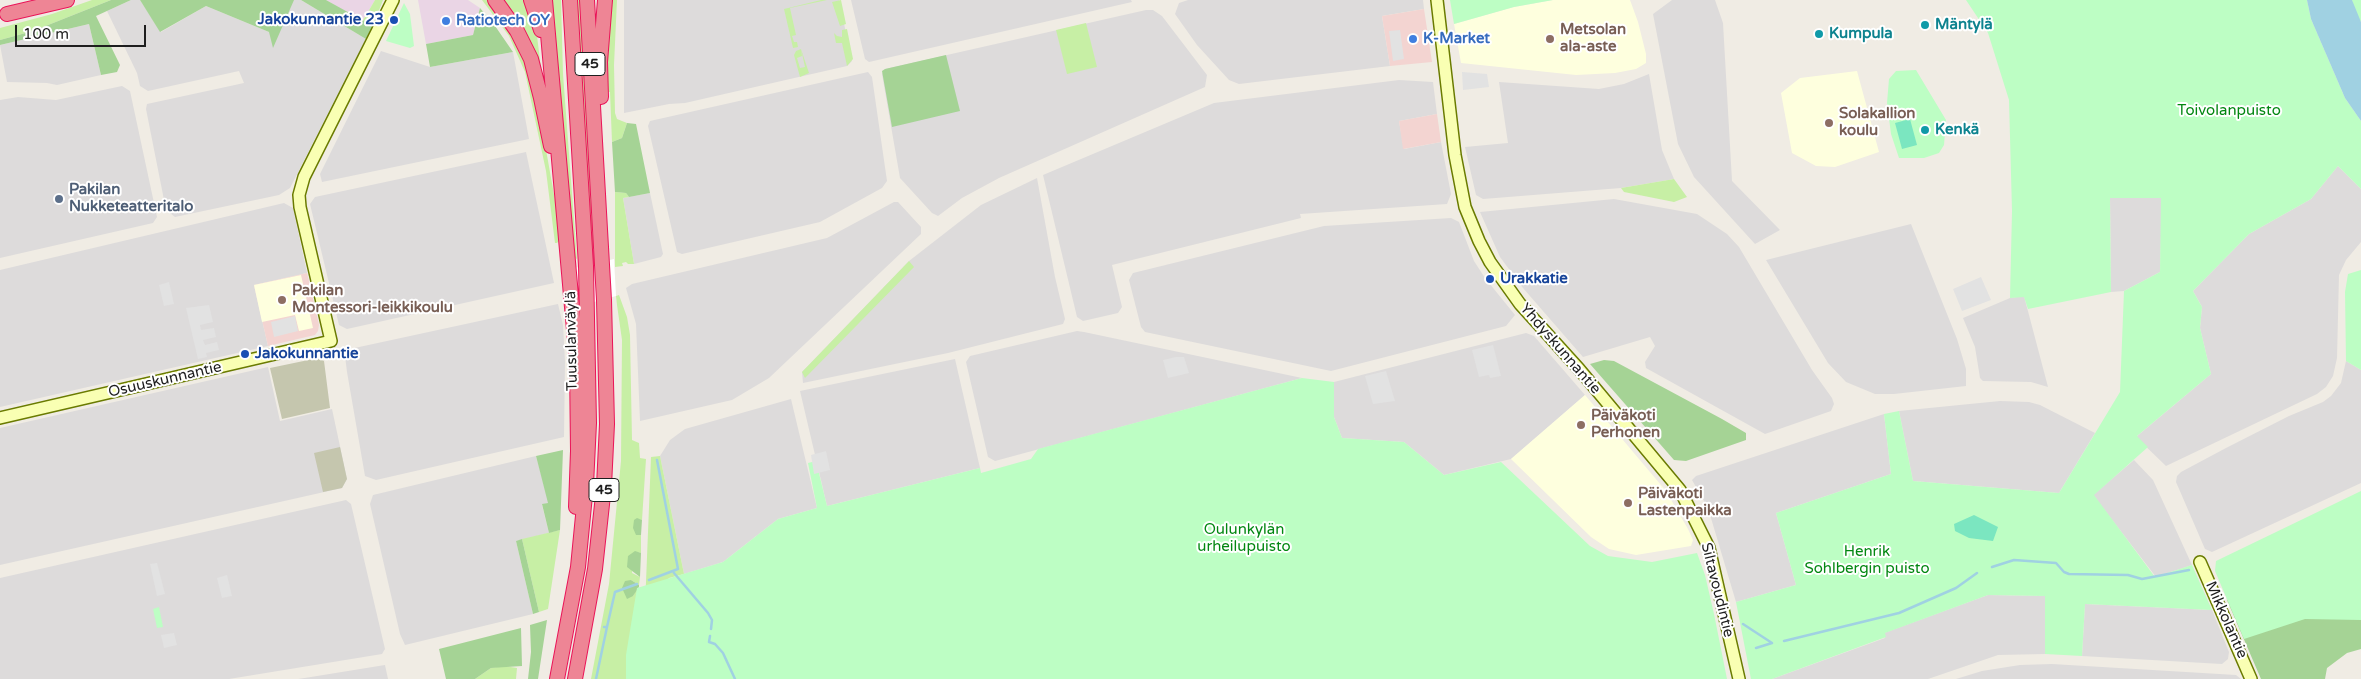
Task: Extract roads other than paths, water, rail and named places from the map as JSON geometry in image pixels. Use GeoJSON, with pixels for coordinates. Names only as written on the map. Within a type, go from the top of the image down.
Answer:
{"type":"FeatureCollection","features":[{"type":"Feature","properties":{"kind":"highway"},"geometry":{"type":"LineString","coordinates":[[4,14],[52,0]]}},
{"type":"Feature","properties":{"kind":"highway"},"geometry":{"type":"LineString","coordinates":[[4,14],[67,0]]}},
{"type":"Feature","properties":{"kind":"highway"},"geometry":{"type":"LineString","coordinates":[[495,0],[522,40],[534,70],[566,224]]}},
{"type":"Feature","properties":{"kind":"highway"},"geometry":{"type":"LineString","coordinates":[[531,0],[541,26],[553,88]]}},
{"type":"Feature","properties":{"kind":"highway"},"geometry":{"type":"LineString","coordinates":[[545,0],[577,364],[578,451],[575,523],[578,567]]}},
{"type":"Feature","properties":{"kind":"highway","name":"Tuusulanväylä"},"geometry":{"type":"LineString","coordinates":[[557,679],[578,567],[590,423],[588,304],[570,0]]}},
{"type":"Feature","properties":{"kind":"highway","name":"45"},"geometry":{"type":"LineString","coordinates":[[575,679],[595,569],[604,486],[607,424],[604,300],[587,0]]}},
{"type":"Feature","properties":{"kind":"highway"},"geometry":{"type":"LineString","coordinates":[[598,198],[602,128],[600,62],[605,0]]}},
{"type":"Feature","properties":{"kind":"street","name":"Osuuskunnantie"},"geometry":{"type":"LineString","coordinates":[[0,418],[331,341],[300,207],[299,195],[304,177],[393,0]]}},
{"type":"Feature","properties":{"kind":"street","name":"Yhdyskunnantie"},"geometry":{"type":"LineString","coordinates":[[1437,0],[1455,155],[1465,207],[1479,241],[1490,262],[1520,304],[1672,479]]}},
{"type":"Feature","properties":{"kind":"street","name":"Siltavoudintie"},"geometry":{"type":"LineString","coordinates":[[1672,479],[1690,508],[1709,548],[1739,679]]}},
{"type":"Feature","properties":{"kind":"street","name":"Mikkolantie"},"geometry":{"type":"LineString","coordinates":[[2200,562],[2251,679]]}},
{"type":"Feature","properties":{"kind":"water"},"geometry":{"type":"Polygon","coordinates":[[[2307,0],[2352,0],[2361,22],[2361,121],[2345,98],[2311,19],[2307,0]]]}},
{"type":"Feature","properties":{"kind":"waterway"},"geometry":{"type":"LineString","coordinates":[[649,580],[678,569],[657,460]]}},
{"type":"Feature","properties":{"kind":"waterway"},"geometry":{"type":"LineString","coordinates":[[1992,567],[2014,560],[2056,563],[2064,572],[2069,574],[2128,575],[2142,579],[2189,570]]}},
{"type":"Feature","properties":{"kind":"waterway"},"geometry":{"type":"LineString","coordinates":[[674,573],[708,613],[712,620],[711,629]]}},
{"type":"Feature","properties":{"kind":"waterway"},"geometry":{"type":"LineString","coordinates":[[1784,641],[1899,613],[1956,588],[1977,573]]}},
{"type":"Feature","properties":{"kind":"waterway"},"geometry":{"type":"LineString","coordinates":[[604,627],[607,627],[615,592],[637,584]]}},
{"type":"Feature","properties":{"kind":"waterway"},"geometry":{"type":"LineString","coordinates":[[1743,624],[1772,643]]}},
{"type":"Feature","properties":{"kind":"waterway"},"geometry":{"type":"LineString","coordinates":[[596,679],[607,627]]}},
{"type":"Feature","properties":{"kind":"waterway"},"geometry":{"type":"LineString","coordinates":[[710,636],[709,642],[715,644],[723,653],[735,679]]}},
{"type":"Feature","properties":{"kind":"waterway"},"geometry":{"type":"LineString","coordinates":[[1756,648],[1772,643]]}},
{"type":"Feature","properties":{"kind":"place","name":"Jakokunnantie 23"},"geometry":{"type":"Point","coordinates":[394,20]}},
{"type":"Feature","properties":{"kind":"place","name":"Ratiotech OY"},"geometry":{"type":"Point","coordinates":[446,21]}},
{"type":"Feature","properties":{"kind":"place","name":"Mäntylä"},"geometry":{"type":"Point","coordinates":[1925,25]}},
{"type":"Feature","properties":{"kind":"place","name":"Kumpula"},"geometry":{"type":"Point","coordinates":[1819,34]}},
{"type":"Feature","properties":{"kind":"place","name":"K-Market"},"geometry":{"type":"Point","coordinates":[1413,39]}},
{"type":"Feature","properties":{"kind":"place","name":"Metsolan ala-aste"},"geometry":{"type":"Point","coordinates":[1550,39]}},
{"type":"Feature","properties":{"kind":"place","name":"Solakallion koulu"},"geometry":{"type":"Point","coordinates":[1829,123]}},
{"type":"Feature","properties":{"kind":"place","name":"Kenkä"},"geometry":{"type":"Point","coordinates":[1925,130]}},
{"type":"Feature","properties":{"kind":"place","name":"Pakilan Nukketeatteritalo"},"geometry":{"type":"Point","coordinates":[59,199]}},
{"type":"Feature","properties":{"kind":"place","name":"Urakkatie"},"geometry":{"type":"Point","coordinates":[1490,279]}},
{"type":"Feature","properties":{"kind":"place","name":"Pakilan Montessori-leikkikoulu"},"geometry":{"type":"Point","coordinates":[282,300]}},
{"type":"Feature","properties":{"kind":"place","name":"Jakokunnantie"},"geometry":{"type":"Point","coordinates":[245,354]}},
{"type":"Feature","properties":{"kind":"place","name":"Päiväkoti Perhonen"},"geometry":{"type":"Point","coordinates":[1581,425]}},
{"type":"Feature","properties":{"kind":"place","name":"Päiväkoti Lastenpaikka"},"geometry":{"type":"Point","coordinates":[1628,503]}},
{"type":"Feature","properties":{"kind":"park label","name":"Toivolanpuisto"},"geometry":{"type":"Point","coordinates":[2229,111]}},
{"type":"Feature","properties":{"kind":"park label","name":"Oulunkylän urheilupuisto"},"geometry":{"type":"Point","coordinates":[1244,538]}},
{"type":"Feature","properties":{"kind":"park label","name":"Henrik Sohlbergin puisto"},"geometry":{"type":"Point","coordinates":[1867,560]}}]}
